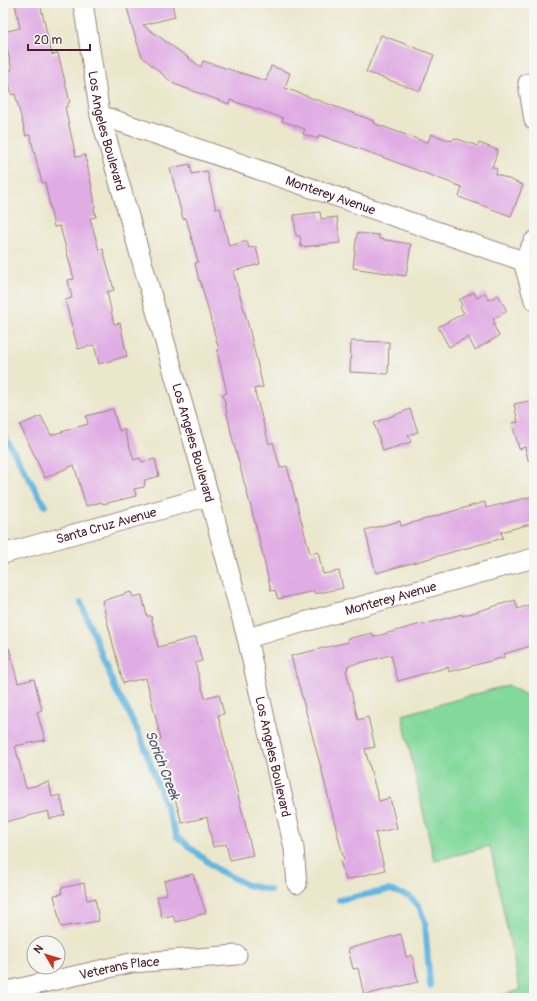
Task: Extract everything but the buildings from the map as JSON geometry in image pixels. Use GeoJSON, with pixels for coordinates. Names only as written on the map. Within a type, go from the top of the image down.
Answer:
{"type":"FeatureCollection","features":[{"type":"Feature","properties":{"kind":"street","name":"Los Angeles Boulevard"},"geometry":{"type":"LineString","coordinates":[[83,3],[100,115],[209,496],[247,638],[294,848],[297,884]]}},
{"type":"Feature","properties":{"kind":"street"},"geometry":{"type":"LineString","coordinates":[[528,83],[534,120]]}},
{"type":"Feature","properties":{"kind":"street","name":"Monterey Avenue"},"geometry":{"type":"LineString","coordinates":[[100,115],[523,261]]}},
{"type":"Feature","properties":{"kind":"street"},"geometry":{"type":"LineString","coordinates":[[534,241],[523,261],[534,300]]}},
{"type":"Feature","properties":{"kind":"street","name":"Santa Cruz Avenue"},"geometry":{"type":"LineString","coordinates":[[3,554],[209,496]]}},
{"type":"Feature","properties":{"kind":"street","name":"Monterey Avenue"},"geometry":{"type":"LineString","coordinates":[[247,638],[534,558]]}},
{"type":"Feature","properties":{"kind":"street","name":"Veterans Place"},"geometry":{"type":"LineString","coordinates":[[3,992],[131,963],[237,955]]}},
{"type":"Feature","properties":{"kind":"green space"},"geometry":{"type":"Polygon","coordinates":[[[508,685],[534,700],[534,998],[491,998],[520,990],[490,846],[434,861],[402,715],[508,685]]]}},
{"type":"Feature","properties":{"kind":"waterway","name":"Sorich Creek"},"geometry":{"type":"LineString","coordinates":[[3,433],[45,506]]}},
{"type":"Feature","properties":{"kind":"waterway","name":"Sorich Creek"},"geometry":{"type":"LineString","coordinates":[[81,602],[116,691],[127,709],[141,738],[177,837],[218,870],[247,885],[270,890]]}},
{"type":"Feature","properties":{"kind":"waterway","name":"Sorich Creek"},"geometry":{"type":"LineString","coordinates":[[339,900],[389,890],[409,896],[419,906],[425,922],[430,986]]}}]}
